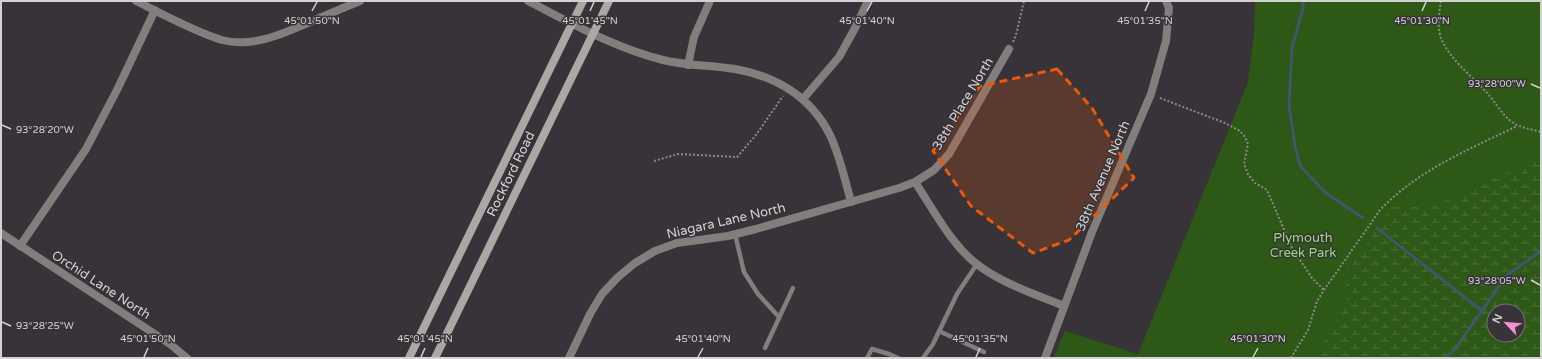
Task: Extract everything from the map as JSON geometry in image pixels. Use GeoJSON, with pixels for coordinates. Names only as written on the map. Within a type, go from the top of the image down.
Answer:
{"type":"FeatureCollection","features":[{"type":"Feature","properties":{"kind":"main road","name":"Rockford Road"},"geometry":{"type":"LineString","coordinates":[[409,358],[583,1]]}},
{"type":"Feature","properties":{"kind":"main road","name":"Rockford Road"},"geometry":{"type":"LineString","coordinates":[[435,358],[610,1]]}},
{"type":"Feature","properties":{"kind":"street"},"geometry":{"type":"LineString","coordinates":[[136,1],[205,34],[223,40],[241,42],[260,41],[278,36],[360,1]]}},
{"type":"Feature","properties":{"kind":"street"},"geometry":{"type":"LineString","coordinates":[[528,1],[593,35],[634,52],[688,65],[734,69],[757,74],[780,83],[803,99],[817,115],[830,135],[839,158],[851,202]]}},
{"type":"Feature","properties":{"kind":"street"},"geometry":{"type":"LineString","coordinates":[[688,65],[694,37],[710,1]]}},
{"type":"Feature","properties":{"kind":"street"},"geometry":{"type":"LineString","coordinates":[[803,99],[840,56],[868,1]]}},
{"type":"Feature","properties":{"kind":"street","name":"38th Avenue North"},"geometry":{"type":"LineString","coordinates":[[1045,358],[1092,232],[1151,94],[1166,41],[1169,8],[1166,1]]}},
{"type":"Feature","properties":{"kind":"street"},"geometry":{"type":"LineString","coordinates":[[20,246],[86,149],[118,88],[155,10]]}},
{"type":"Feature","properties":{"kind":"street","name":"38th Place North"},"geometry":{"type":"LineString","coordinates":[[915,182],[934,170],[949,154],[1009,49]]}},
{"type":"Feature","properties":{"kind":"street"},"geometry":{"type":"LineString","coordinates":[[915,182],[963,251],[977,264],[993,275],[1064,306]]}},
{"type":"Feature","properties":{"kind":"street","name":"Niagara Lane North"},"geometry":{"type":"LineString","coordinates":[[569,358],[590,314],[602,294],[618,277],[635,263],[655,251],[677,243],[735,234],[851,202],[915,182]]}},
{"type":"Feature","properties":{"kind":"street","name":"Orchid Lane North"},"geometry":{"type":"LineString","coordinates":[[1,234],[170,344],[187,358]]}},
{"type":"Feature","properties":{"kind":"lane"},"geometry":{"type":"LineString","coordinates":[[735,234],[744,272],[758,294],[779,317]]}},
{"type":"Feature","properties":{"kind":"lane"},"geometry":{"type":"LineString","coordinates":[[923,358],[933,344],[957,294],[977,264]]}},
{"type":"Feature","properties":{"kind":"lane"},"geometry":{"type":"LineString","coordinates":[[766,348],[792,288]]}},
{"type":"Feature","properties":{"kind":"lane"},"geometry":{"type":"LineString","coordinates":[[939,331],[984,352]]}},
{"type":"Feature","properties":{"kind":"lane"},"geometry":{"type":"LineString","coordinates":[[867,358],[872,349],[898,358]]}},
{"type":"Feature","properties":{"kind":"path"},"geometry":{"type":"LineString","coordinates":[[1009,49],[1016,35],[1024,1]]}},
{"type":"Feature","properties":{"kind":"path"},"geometry":{"type":"LineString","coordinates":[[1441,1],[1439,26],[1441,39],[1465,71],[1489,95],[1505,116],[1517,126],[1541,132]]}},
{"type":"Feature","properties":{"kind":"path"},"geometry":{"type":"LineString","coordinates":[[654,161],[678,154],[737,157],[756,135],[788,89]]}},
{"type":"Feature","properties":{"kind":"path"},"geometry":{"type":"LineString","coordinates":[[1151,94],[1225,123],[1240,131],[1248,144],[1244,164],[1248,174],[1255,183],[1267,190],[1292,248],[1308,274],[1324,290]]}},
{"type":"Feature","properties":{"kind":"path"},"geometry":{"type":"LineString","coordinates":[[1291,358],[1308,330],[1317,301],[1380,210],[1402,189],[1435,167],[1517,126]]}},
{"type":"Feature","properties":{"kind":"highlighted area"},"geometry":{"type":"Polygon","coordinates":[[[1057,69],[1092,108],[1134,178],[1069,240],[1033,253],[971,206],[933,151],[980,86],[1057,69]]]}},
{"type":"Feature","properties":{"kind":"green space","name":"Plymouth Creek Park"},"geometry":{"type":"Polygon","coordinates":[[[1255,1],[1541,1],[1541,358],[1053,358],[1065,331],[1138,354],[1248,82],[1254,34],[1255,1]]]}},
{"type":"Feature","properties":{"kind":"green space"},"geometry":{"type":"Polygon","coordinates":[[[1541,157],[1541,358],[1314,358],[1347,304],[1345,275],[1391,207],[1431,207],[1541,157]]]}},
{"type":"Feature","properties":{"kind":"waterway"},"geometry":{"type":"LineString","coordinates":[[1303,1],[1303,8],[1292,48],[1289,105],[1295,147],[1301,167],[1326,193],[1363,218]]}},
{"type":"Feature","properties":{"kind":"waterway"},"geometry":{"type":"LineString","coordinates":[[1377,228],[1481,310]]}},
{"type":"Feature","properties":{"kind":"waterway"},"geometry":{"type":"LineString","coordinates":[[1445,358],[1455,349],[1507,275],[1541,251]]}}]}
